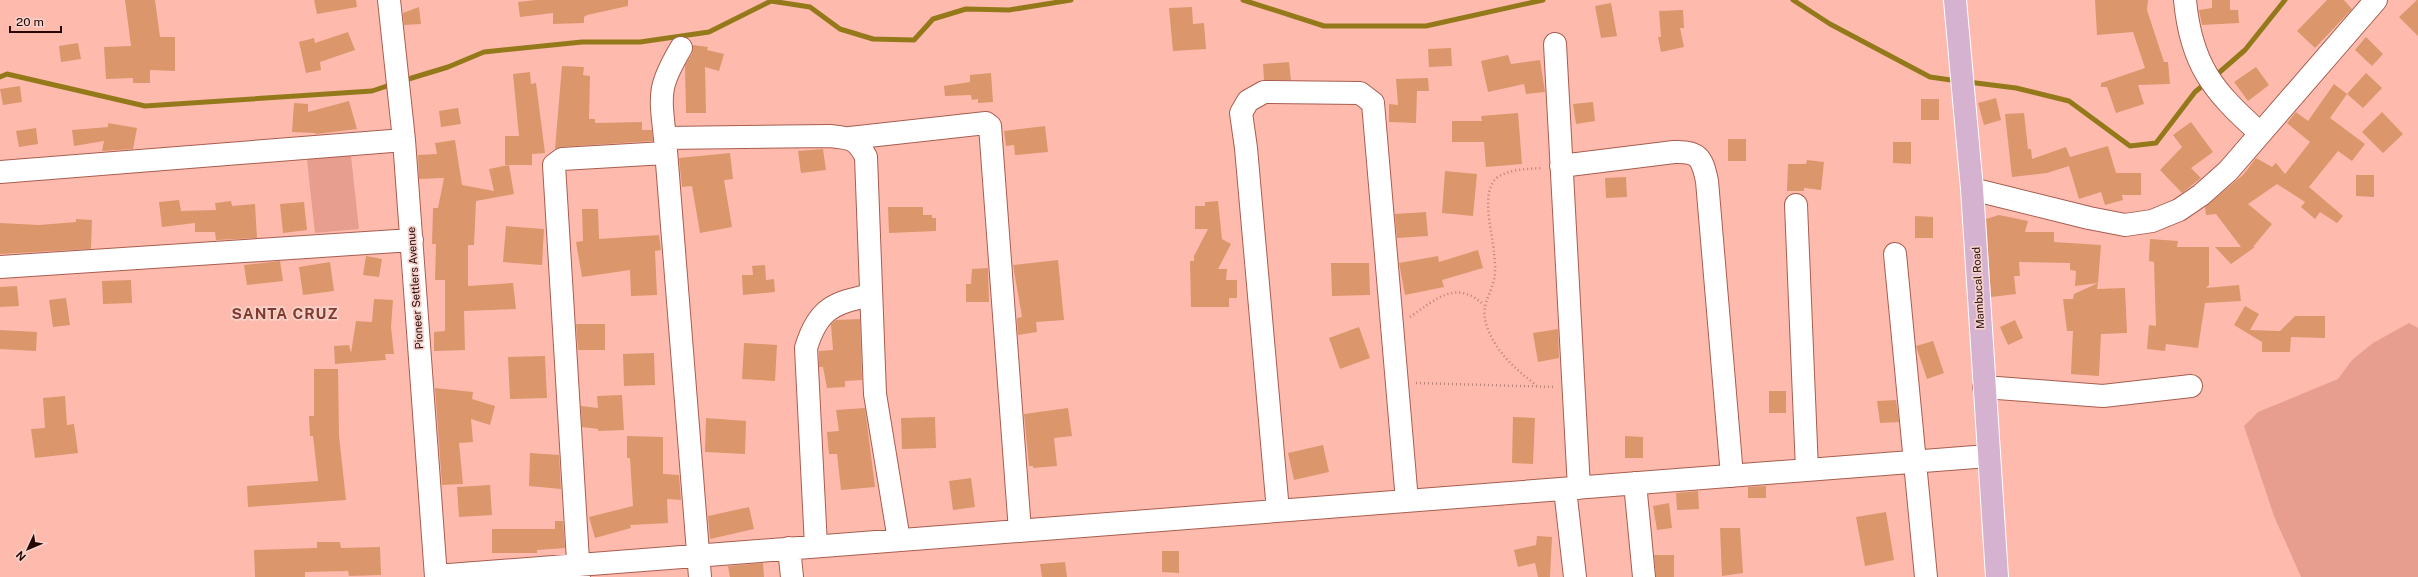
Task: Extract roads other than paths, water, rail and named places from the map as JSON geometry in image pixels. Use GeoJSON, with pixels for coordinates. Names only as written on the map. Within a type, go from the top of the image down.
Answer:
{"type":"FeatureCollection","features":[{"type":"Feature","properties":{"kind":"main road","name":"Mambucal Road"},"geometry":{"type":"LineString","coordinates":[[1955,0],[1963,70],[1972,189],[1988,456],[1997,577]]}},
{"type":"Feature","properties":{"kind":"street","name":"Pioneer Settlers Avenue"},"geometry":{"type":"LineString","coordinates":[[389,0],[404,140],[436,576]]}},
{"type":"Feature","properties":{"kind":"street"},"geometry":{"type":"LineString","coordinates":[[2185,0],[2190,38],[2210,81],[2230,106],[2260,133]]}},
{"type":"Feature","properties":{"kind":"street"},"geometry":{"type":"LineString","coordinates":[[1972,189],[2089,218],[2125,225],[2152,221],[2179,210],[2201,195],[2228,171],[2376,0]]}},
{"type":"Feature","properties":{"kind":"street"},"geometry":{"type":"LineString","coordinates":[[1555,44],[1574,387],[1572,488],[1575,577]]}},
{"type":"Feature","properties":{"kind":"street"},"geometry":{"type":"LineString","coordinates":[[681,48],[665,74],[661,96],[700,577]]}},
{"type":"Feature","properties":{"kind":"street"},"geometry":{"type":"LineString","coordinates":[[1278,511],[1246,148],[1241,113],[1248,101],[1264,92],[1360,93],[1374,103],[1407,501]]}},
{"type":"Feature","properties":{"kind":"street"},"geometry":{"type":"LineString","coordinates":[[579,571],[554,165],[562,159],[665,145],[830,136],[850,138],[986,123],[990,126],[1020,531]]}},
{"type":"Feature","properties":{"kind":"street"},"geometry":{"type":"LineString","coordinates":[[850,138],[860,144],[866,157],[875,394],[899,540]]}},
{"type":"Feature","properties":{"kind":"street"},"geometry":{"type":"LineString","coordinates":[[0,172],[404,140]]}},
{"type":"Feature","properties":{"kind":"street"},"geometry":{"type":"LineString","coordinates":[[1561,166],[1674,152],[1689,152],[1698,156],[1704,167],[1707,181],[1732,476]]}},
{"type":"Feature","properties":{"kind":"street"},"geometry":{"type":"LineString","coordinates":[[1796,206],[1807,470]]}},
{"type":"Feature","properties":{"kind":"street"},"geometry":{"type":"LineString","coordinates":[[0,267],[412,240]]}},
{"type":"Feature","properties":{"kind":"street"},"geometry":{"type":"LineString","coordinates":[[1895,254],[1926,577]]}},
{"type":"Feature","properties":{"kind":"street"},"geometry":{"type":"LineString","coordinates":[[816,546],[806,348],[811,331],[830,308],[841,302],[871,295]]}},
{"type":"Feature","properties":{"kind":"street"},"geometry":{"type":"LineString","coordinates":[[1984,387],[2103,396],[2191,386]]}},
{"type":"Feature","properties":{"kind":"street"},"geometry":{"type":"LineString","coordinates":[[436,576],[579,571],[699,556],[789,548],[1988,456]]}},
{"type":"Feature","properties":{"kind":"street"},"geometry":{"type":"LineString","coordinates":[[1635,483],[1644,577]]}},
{"type":"Feature","properties":{"kind":"street"},"geometry":{"type":"LineString","coordinates":[[789,548],[792,577]]}},
{"type":"Feature","properties":{"kind":"waterway"},"geometry":{"type":"LineString","coordinates":[[402,81],[448,67],[484,52],[582,42],[640,42],[709,32],[771,1],[810,7],[840,29],[873,39],[914,40],[933,19],[966,9],[1009,10],[1071,0]]}},
{"type":"Feature","properties":{"kind":"waterway"},"geometry":{"type":"LineString","coordinates":[[1243,0],[1324,26],[1426,26],[1543,0]]}},
{"type":"Feature","properties":{"kind":"waterway"},"geometry":{"type":"LineString","coordinates":[[1793,0],[1830,24],[1930,77],[1958,81]]}},
{"type":"Feature","properties":{"kind":"waterway"},"geometry":{"type":"LineString","coordinates":[[2214,77],[2245,50],[2285,0]]}},
{"type":"Feature","properties":{"kind":"waterway"},"geometry":{"type":"LineString","coordinates":[[0,77],[7,74],[145,106],[372,91],[393,84]]}},
{"type":"Feature","properties":{"kind":"waterway"},"geometry":{"type":"LineString","coordinates":[[1968,82],[2016,88],[2069,101],[2130,146],[2156,143],[2195,92],[2206,83]]}},
{"type":"Feature","properties":{"kind":"district","name":"SANTA CRUZ"},"geometry":{"type":"Point","coordinates":[285,313]}}]}
